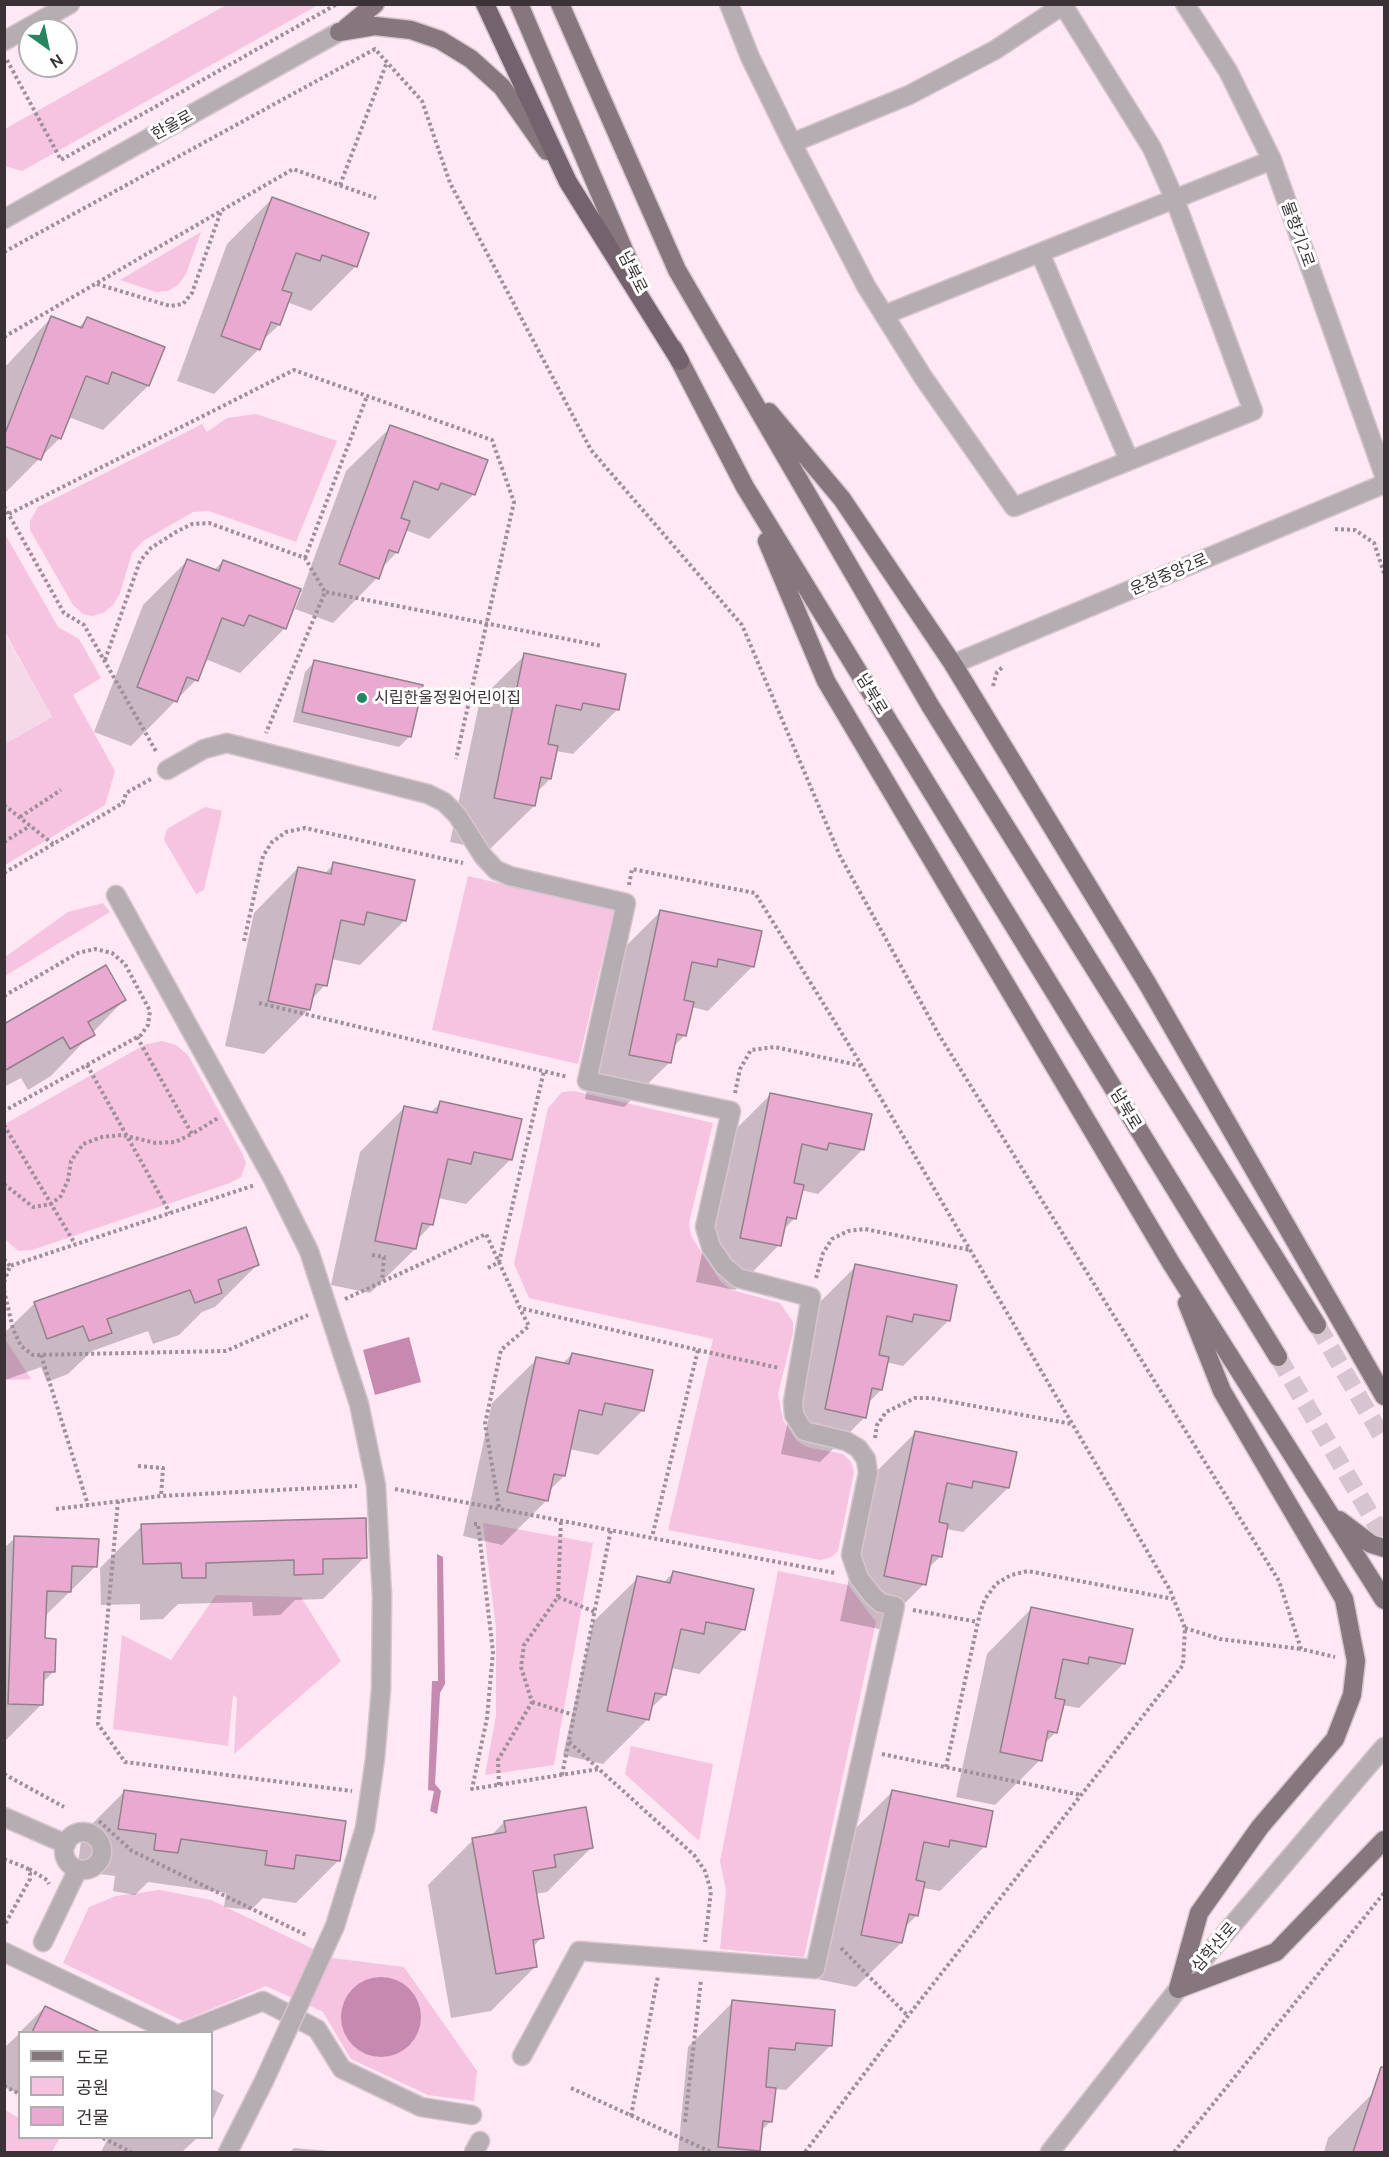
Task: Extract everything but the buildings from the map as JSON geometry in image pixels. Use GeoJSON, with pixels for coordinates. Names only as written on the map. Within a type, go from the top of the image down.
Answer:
{"type":"FeatureCollection","features":[{"type":"Feature","properties":{"kind":"highway"},"geometry":{"type":"LineString","coordinates":[[485,4],[568,182],[680,361]]}},
{"type":"Feature","properties":{"kind":"main road"},"geometry":{"type":"LineString","coordinates":[[339,32],[367,13],[375,4]]}},
{"type":"Feature","properties":{"kind":"main road","name":"남북로"},"geometry":{"type":"LineString","coordinates":[[519,4],[624,255],[745,487],[1278,1357]]}},
{"type":"Feature","properties":{"kind":"main road"},"geometry":{"type":"LineString","coordinates":[[560,4],[677,270],[931,707],[1317,1325]]}},
{"type":"Feature","properties":{"kind":"main road"},"geometry":{"type":"LineString","coordinates":[[339,32],[375,26],[411,30],[440,40],[471,59],[502,87],[568,182]]}},
{"type":"Feature","properties":{"kind":"main road"},"geometry":{"type":"LineString","coordinates":[[734,369],[842,499],[953,664],[1147,982],[1384,1396]]}},
{"type":"Feature","properties":{"kind":"main road"},"geometry":{"type":"LineString","coordinates":[[745,487],[826,681],[1171,1263],[1384,1600]]}},
{"type":"Feature","properties":{"kind":"main road"},"geometry":{"type":"LineString","coordinates":[[1171,1263],[1222,1391],[1344,1599],[1356,1661],[1352,1695],[1335,1739],[1260,1827],[1199,1914],[1178,1989]]}},
{"type":"Feature","properties":{"kind":"main road"},"geometry":{"type":"LineString","coordinates":[[1330,1514],[1371,1544],[1384,1548]]}},
{"type":"Feature","properties":{"kind":"main road"},"geometry":{"type":"LineString","coordinates":[[1178,1989],[1276,1952],[1384,1840]]}},
{"type":"Feature","properties":{"kind":"street"},"geometry":{"type":"LineString","coordinates":[[4,41],[70,4]]}},
{"type":"Feature","properties":{"kind":"street"},"geometry":{"type":"LineString","coordinates":[[729,4],[750,57],[792,143],[884,315],[923,377],[1014,507],[1253,411],[1175,200],[1152,148],[1063,5],[995,50],[909,95],[792,143]]}},
{"type":"Feature","properties":{"kind":"street","name":"물향기2로"},"geometry":{"type":"LineString","coordinates":[[1185,4],[1228,71],[1272,160],[1384,475]]}},
{"type":"Feature","properties":{"kind":"street","name":"한울로"},"geometry":{"type":"LineString","coordinates":[[4,219],[339,32]]}},
{"type":"Feature","properties":{"kind":"street"},"geometry":{"type":"LineString","coordinates":[[884,315],[1272,160]]}},
{"type":"Feature","properties":{"kind":"street"},"geometry":{"type":"LineString","coordinates":[[1040,253],[1130,460]]}},
{"type":"Feature","properties":{"kind":"street","name":"운정중앙2로"},"geometry":{"type":"LineString","coordinates":[[953,664],[1384,484]]}},
{"type":"Feature","properties":{"kind":"street"},"geometry":{"type":"LineString","coordinates":[[166,770],[204,749],[227,743],[260,749],[428,794],[444,802],[496,870],[510,876],[626,903],[587,1081],[731,1111],[705,1227],[711,1247],[724,1266],[738,1278],[811,1297],[793,1402],[798,1424],[804,1431],[813,1435],[846,1441],[858,1448],[866,1459],[868,1473],[851,1555],[859,1578],[881,1603],[895,1606],[815,1969],[579,1951],[522,2056]]}},
{"type":"Feature","properties":{"kind":"street"},"geometry":{"type":"LineString","coordinates":[[116,895],[273,1179],[309,1251],[359,1404],[376,1485],[382,1596],[381,1689],[365,1828],[335,1926],[264,2081],[228,2152]]}},
{"type":"Feature","properties":{"kind":"street","name":"심학산로"},"geometry":{"type":"LineString","coordinates":[[1050,2152],[1178,1989],[1384,1747]]}},
{"type":"Feature","properties":{"kind":"street"},"geometry":{"type":"LineString","coordinates":[[5,1820],[66,1844]]}},
{"type":"Feature","properties":{"kind":"street"},"geometry":{"type":"LineString","coordinates":[[87,1825],[98,1839],[102,1851],[101,1857],[93,1867],[78,1869],[66,1859],[66,1844],[69,1838],[87,1825]]}},
{"type":"Feature","properties":{"kind":"street"},"geometry":{"type":"LineString","coordinates":[[43,1942],[78,1869]]}},
{"type":"Feature","properties":{"kind":"street"},"geometry":{"type":"LineString","coordinates":[[4,1952],[170,2031]]}},
{"type":"Feature","properties":{"kind":"street"},"geometry":{"type":"LineString","coordinates":[[187,2031],[263,2001],[316,2029],[342,2069],[421,2107],[472,2115]]}},
{"type":"Feature","properties":{"kind":"path"},"geometry":{"type":"LineString","coordinates":[[4,55],[61,160],[337,4]]}},
{"type":"Feature","properties":{"kind":"path"},"geometry":{"type":"LineString","coordinates":[[4,252],[375,49],[422,102],[450,183],[591,450],[742,625],[840,856],[939,1035],[1279,1581],[1300,1649]]}},
{"type":"Feature","properties":{"kind":"path"},"geometry":{"type":"LineString","coordinates":[[340,185],[387,62]]}},
{"type":"Feature","properties":{"kind":"path"},"geometry":{"type":"LineString","coordinates":[[4,337],[293,169],[376,198]]}},
{"type":"Feature","properties":{"kind":"path"},"geometry":{"type":"LineString","coordinates":[[96,284],[170,306],[183,304],[192,293],[221,211]]}},
{"type":"Feature","properties":{"kind":"path"},"geometry":{"type":"LineString","coordinates":[[9,514],[294,370],[492,440],[514,502],[456,759]]}},
{"type":"Feature","properties":{"kind":"path"},"geometry":{"type":"LineString","coordinates":[[305,558],[367,396]]}},
{"type":"Feature","properties":{"kind":"path"},"geometry":{"type":"LineString","coordinates":[[4,506],[64,613],[84,625],[166,770],[126,793],[123,803],[4,873]]}},
{"type":"Feature","properties":{"kind":"path"},"geometry":{"type":"LineString","coordinates":[[105,661],[140,561],[151,548],[176,532],[192,524],[209,523],[305,558],[325,592],[602,646]]}},
{"type":"Feature","properties":{"kind":"path"},"geometry":{"type":"LineString","coordinates":[[1327,532],[1338,528],[1356,530],[1374,543],[1384,573]]}},
{"type":"Feature","properties":{"kind":"path"},"geometry":{"type":"LineString","coordinates":[[260,749],[325,592]]}},
{"type":"Feature","properties":{"kind":"path"},"geometry":{"type":"LineString","coordinates":[[993,686],[997,672],[1011,661]]}},
{"type":"Feature","properties":{"kind":"path"},"geometry":{"type":"LineString","coordinates":[[20,817],[61,790]]}},
{"type":"Feature","properties":{"kind":"path"},"geometry":{"type":"LineString","coordinates":[[4,805],[53,844]]}},
{"type":"Feature","properties":{"kind":"path"},"geometry":{"type":"LineString","coordinates":[[4,842],[30,826]]}},
{"type":"Feature","properties":{"kind":"path"},"geometry":{"type":"LineString","coordinates":[[244,941],[263,856],[272,842],[286,832],[305,828],[496,870]]}},
{"type":"Feature","properties":{"kind":"path"},"geometry":{"type":"LineString","coordinates":[[626,903],[632,869],[755,893],[862,1066],[1073,1424],[1174,1599],[1185,1628],[1183,1665],[908,2016],[805,2152]]}},
{"type":"Feature","properties":{"kind":"path"},"geometry":{"type":"LineString","coordinates":[[4,996],[78,953],[95,949],[112,953],[125,964],[150,1011],[148,1025],[137,1037],[4,1111]]}},
{"type":"Feature","properties":{"kind":"path"},"geometry":{"type":"LineString","coordinates":[[259,1003],[587,1081]]}},
{"type":"Feature","properties":{"kind":"path"},"geometry":{"type":"LineString","coordinates":[[137,1037],[192,1134]]}},
{"type":"Feature","properties":{"kind":"path"},"geometry":{"type":"LineString","coordinates":[[731,1111],[740,1069],[751,1050],[776,1047],[862,1066]]}},
{"type":"Feature","properties":{"kind":"path"},"geometry":{"type":"LineString","coordinates":[[87,1065],[170,1213]]}},
{"type":"Feature","properties":{"kind":"path"},"geometry":{"type":"LineString","coordinates":[[488,1268],[499,1262],[544,1071]]}},
{"type":"Feature","properties":{"kind":"path"},"geometry":{"type":"LineString","coordinates":[[4,1184],[33,1207],[51,1204],[61,1196],[68,1180],[71,1161],[83,1144],[102,1137],[127,1136],[156,1143],[176,1142],[234,1109]]}},
{"type":"Feature","properties":{"kind":"path"},"geometry":{"type":"LineString","coordinates":[[4,1125],[75,1245]]}},
{"type":"Feature","properties":{"kind":"path"},"geometry":{"type":"LineString","coordinates":[[10,1266],[273,1179]]}},
{"type":"Feature","properties":{"kind":"path"},"geometry":{"type":"LineString","coordinates":[[811,1297],[823,1253],[832,1239],[848,1231],[865,1230],[970,1250]]}},
{"type":"Feature","properties":{"kind":"path"},"geometry":{"type":"LineString","coordinates":[[4,1290],[13,1329],[21,1346],[33,1355],[226,1351],[486,1234],[529,1326],[501,1350],[485,1424],[499,1507]]}},
{"type":"Feature","properties":{"kind":"path"},"geometry":{"type":"LineString","coordinates":[[372,1255],[384,1257],[382,1281]]}},
{"type":"Feature","properties":{"kind":"path"},"geometry":{"type":"LineString","coordinates":[[4,1259],[10,1266]]}},
{"type":"Feature","properties":{"kind":"path"},"geometry":{"type":"LineString","coordinates":[[4,1282],[10,1266]]}},
{"type":"Feature","properties":{"kind":"path"},"geometry":{"type":"LineString","coordinates":[[520,1308],[798,1372]]}},
{"type":"Feature","properties":{"kind":"path"},"geometry":{"type":"LineString","coordinates":[[652,1537],[698,1350]]}},
{"type":"Feature","properties":{"kind":"path"},"geometry":{"type":"LineString","coordinates":[[40,1355],[88,1505]]}},
{"type":"Feature","properties":{"kind":"path"},"geometry":{"type":"LineString","coordinates":[[868,1473],[877,1425],[886,1412],[915,1398],[931,1398],[1073,1424]]}},
{"type":"Feature","properties":{"kind":"path"},"geometry":{"type":"LineString","coordinates":[[138,1466],[164,1468],[161,1496]]}},
{"type":"Feature","properties":{"kind":"path"},"geometry":{"type":"LineString","coordinates":[[56,1509],[161,1496],[376,1485],[486,1504],[859,1578]]}},
{"type":"Feature","properties":{"kind":"path"},"geometry":{"type":"LineString","coordinates":[[118,1501],[98,1724],[125,1762],[370,1794]]}},
{"type":"Feature","properties":{"kind":"path"},"geometry":{"type":"LineString","coordinates":[[499,1785],[498,1760],[532,1702],[521,1666],[524,1645],[558,1597],[561,1519]]}},
{"type":"Feature","properties":{"kind":"path"},"geometry":{"type":"LineString","coordinates":[[474,1524],[478,1524],[493,1652],[487,1718],[472,1789],[599,1769]]}},
{"type":"Feature","properties":{"kind":"path"},"geometry":{"type":"LineString","coordinates":[[562,1775],[611,1529]]}},
{"type":"Feature","properties":{"kind":"path"},"geometry":{"type":"LineString","coordinates":[[946,1767],[978,1622],[985,1599],[996,1584],[1011,1575],[1028,1571],[1174,1599]]}},
{"type":"Feature","properties":{"kind":"path"},"geometry":{"type":"LineString","coordinates":[[558,1597],[595,1612]]}},
{"type":"Feature","properties":{"kind":"path"},"geometry":{"type":"LineString","coordinates":[[895,1606],[978,1622]]}},
{"type":"Feature","properties":{"kind":"path"},"geometry":{"type":"LineString","coordinates":[[1185,1628],[1220,1639],[1300,1649],[1356,1661]]}},
{"type":"Feature","properties":{"kind":"path"},"geometry":{"type":"LineString","coordinates":[[532,1702],[574,1714]]}},
{"type":"Feature","properties":{"kind":"path"},"geometry":{"type":"LineString","coordinates":[[569,1742],[694,1856],[705,1871],[711,1892],[685,2122]]}},
{"type":"Feature","properties":{"kind":"path"},"geometry":{"type":"LineString","coordinates":[[863,1750],[1081,1796]]}},
{"type":"Feature","properties":{"kind":"path"},"geometry":{"type":"LineString","coordinates":[[4,1774],[64,1807]]}},
{"type":"Feature","properties":{"kind":"path"},"geometry":{"type":"LineString","coordinates":[[87,1825],[132,1851],[314,1939]]}},
{"type":"Feature","properties":{"kind":"path"},"geometry":{"type":"LineString","coordinates":[[4,1859],[27,1868],[46,1880],[51,1888]]}},
{"type":"Feature","properties":{"kind":"path"},"geometry":{"type":"LineString","coordinates":[[4,1926],[30,1879],[27,1868]]}},
{"type":"Feature","properties":{"kind":"path"},"geometry":{"type":"LineString","coordinates":[[1174,2152],[1384,1893]]}},
{"type":"Feature","properties":{"kind":"path"},"geometry":{"type":"LineString","coordinates":[[824,1930],[908,2016]]}},
{"type":"Feature","properties":{"kind":"path"},"geometry":{"type":"LineString","coordinates":[[631,2116],[662,1958]]}},
{"type":"Feature","properties":{"kind":"path"},"geometry":{"type":"LineString","coordinates":[[4,2086],[18,2093]]}},
{"type":"Feature","properties":{"kind":"path"},"geometry":{"type":"LineString","coordinates":[[571,2088],[711,2152]]}},
{"type":"Feature","properties":{"kind":"path"},"geometry":{"type":"LineString","coordinates":[[105,2139],[131,2152]]}},
{"type":"Feature","properties":{"kind":"shaded area"},"geometry":{"type":"Polygon","coordinates":[[[4,632],[52,717],[5,744],[4,744],[4,632]]]}},
{"type":"Feature","properties":{"kind":"shaded area"},"geometry":{"type":"Polygon","coordinates":[[[409,1337],[421,1382],[375,1395],[363,1350],[409,1337]]]}},
{"type":"Feature","properties":{"kind":"shaded area"},"geometry":{"type":"Polygon","coordinates":[[[437,1554],[443,1557],[445,1684],[440,1693],[435,1784],[441,1791],[437,1814],[430,1811],[434,1791],[428,1790],[432,1681],[438,1681],[437,1554]]]}},
{"type":"Feature","properties":{"kind":"shaded area"},"geometry":{"type":"Polygon","coordinates":[[[373,1977],[389,1977],[403,1984],[414,1995],[421,2009],[418,2032],[403,2050],[389,2057],[373,2057],[359,2050],[348,2039],[341,2025],[341,2009],[348,1995],[359,1984],[373,1977]]]}},
{"type":"Feature","properties":{"kind":"green space"},"geometry":{"type":"Polygon","coordinates":[[[228,4],[318,5],[22,171],[5,166],[5,129],[228,4]]]}},
{"type":"Feature","properties":{"kind":"green space"},"geometry":{"type":"Polygon","coordinates":[[[201,232],[186,274],[178,285],[168,291],[156,292],[120,280],[201,232]]]}},
{"type":"Feature","properties":{"kind":"green space"},"geometry":{"type":"Polygon","coordinates":[[[256,414],[337,441],[296,542],[209,511],[193,512],[143,541],[132,553],[120,593],[113,605],[103,613],[92,616],[83,614],[73,605],[30,530],[30,521],[38,507],[202,424],[207,432],[227,418],[256,414]]]}},
{"type":"Feature","properties":{"kind":"green space"},"geometry":{"type":"Polygon","coordinates":[[[4,532],[58,627],[79,639],[101,678],[73,695],[115,771],[105,805],[5,865],[5,744],[52,717],[5,632],[4,532]]]}},
{"type":"Feature","properties":{"kind":"green space"},"geometry":{"type":"Polygon","coordinates":[[[205,807],[222,811],[204,890],[196,894],[164,840],[167,829],[205,807]]]}},
{"type":"Feature","properties":{"kind":"green space"},"geometry":{"type":"Polygon","coordinates":[[[468,876],[614,910],[578,1064],[432,1030],[468,876]]]}},
{"type":"Feature","properties":{"kind":"green space"},"geometry":{"type":"Polygon","coordinates":[[[103,903],[110,912],[5,976],[5,957],[68,912],[103,903]]]}},
{"type":"Feature","properties":{"kind":"green space"},"geometry":{"type":"Polygon","coordinates":[[[162,1041],[176,1045],[188,1055],[242,1153],[246,1163],[241,1177],[230,1183],[32,1250],[18,1251],[5,1239],[5,1124],[144,1045],[162,1041]]]}},
{"type":"Feature","properties":{"kind":"green space"},"geometry":{"type":"Polygon","coordinates":[[[574,1091],[713,1123],[689,1223],[691,1236],[721,1282],[732,1290],[780,1303],[793,1322],[793,1333],[778,1394],[783,1420],[797,1441],[807,1447],[843,1454],[851,1462],[854,1472],[838,1551],[831,1557],[821,1560],[668,1530],[713,1339],[529,1298],[514,1264],[548,1108],[562,1092],[574,1091]]]}},
{"type":"Feature","properties":{"kind":"green space"},"geometry":{"type":"Polygon","coordinates":[[[5,1339],[31,1379],[7,1380],[5,1339]]]}},
{"type":"Feature","properties":{"kind":"green space"},"geometry":{"type":"Polygon","coordinates":[[[483,1523],[593,1543],[554,1765],[485,1775],[496,1716],[496,1628],[483,1523]]]}},
{"type":"Feature","properties":{"kind":"green space"},"geometry":{"type":"Polygon","coordinates":[[[778,1571],[848,1585],[876,1622],[804,1957],[720,1949],[726,1890],[720,1861],[778,1571]]]}},
{"type":"Feature","properties":{"kind":"green space"},"geometry":{"type":"Polygon","coordinates":[[[216,1595],[301,1597],[341,1661],[234,1754],[237,1698],[233,1695],[228,1746],[113,1729],[122,1635],[171,1660],[216,1595]]]}},
{"type":"Feature","properties":{"kind":"green space"},"geometry":{"type":"Polygon","coordinates":[[[631,1746],[713,1764],[699,1841],[625,1774],[631,1746]]]}},
{"type":"Feature","properties":{"kind":"green space"},"geometry":{"type":"Polygon","coordinates":[[[160,1890],[211,1900],[332,1958],[404,1967],[477,2071],[474,2101],[428,2095],[351,2059],[323,2012],[266,1986],[183,2021],[63,1963],[89,1907],[116,1896],[160,1890]]]}},
{"type":"Feature","properties":{"kind":"green space"},"geometry":{"type":"Polygon","coordinates":[[[5,2110],[18,2117],[18,2139],[59,2139],[52,2152],[5,2152],[5,2110]]]}},
{"type":"Feature","properties":{"kind":"tunnel"},"geometry":{"type":"LineString","coordinates":[[1317,1325],[1384,1440]]}},
{"type":"Feature","properties":{"kind":"tunnel"},"geometry":{"type":"LineString","coordinates":[[1278,1357],[1384,1538]]}},
{"type":"Feature","properties":{"kind":"place","name":"시립한울정원어린이집"},"geometry":{"type":"Point","coordinates":[362,698]}}]}
